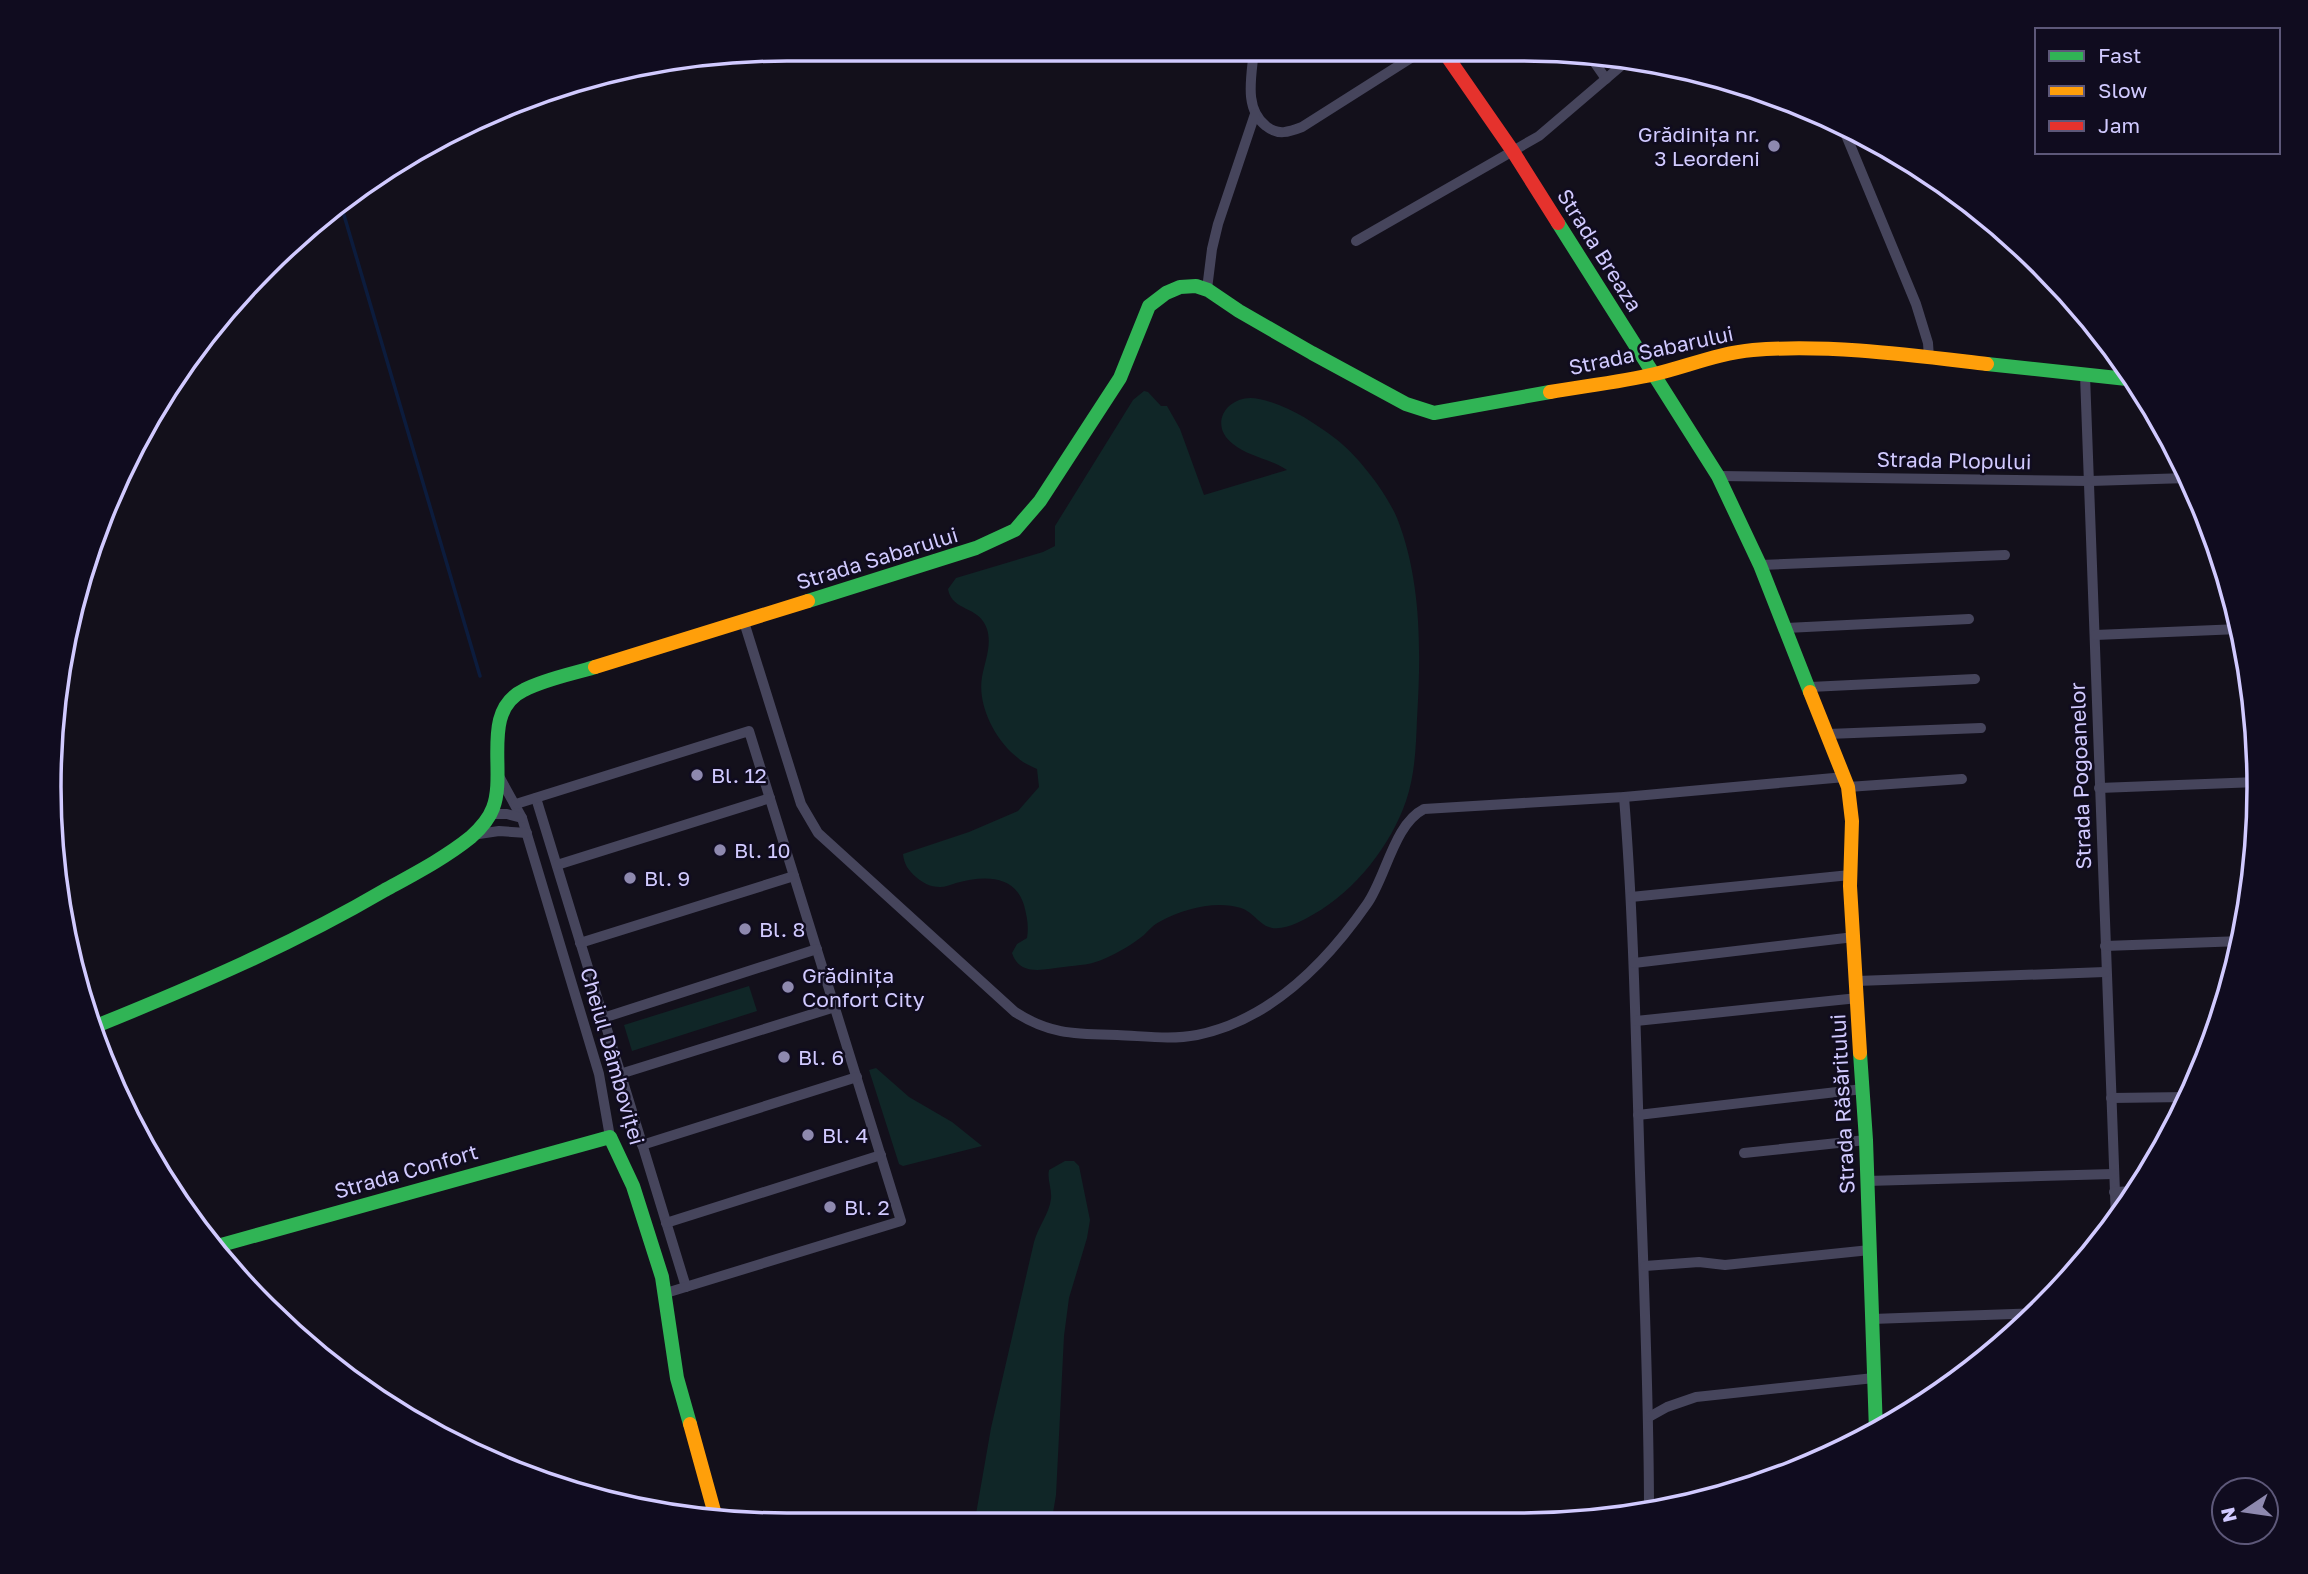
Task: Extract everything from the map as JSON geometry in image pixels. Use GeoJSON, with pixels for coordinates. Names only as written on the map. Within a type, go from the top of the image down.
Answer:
{"type":"FeatureCollection","features":[{"type":"Feature","properties":{"kind":"street"},"geometry":{"type":"LineString","coordinates":[[1253,61],[1251,97],[1255,114],[1263,124],[1277,132],[1294,130],[1406,61]]}},
{"type":"Feature","properties":{"kind":"street","name":"Strada Breaza"},"geometry":{"type":"LineString","coordinates":[[1450,61],[1512,150],[1718,476]]}},
{"type":"Feature","properties":{"kind":"street"},"geometry":{"type":"LineString","coordinates":[[1597,65],[1606,79]]}},
{"type":"Feature","properties":{"kind":"street"},"geometry":{"type":"LineString","coordinates":[[1356,241],[1545,132],[1619,68]]}},
{"type":"Feature","properties":{"kind":"street"},"geometry":{"type":"LineString","coordinates":[[1207,289],[1218,224],[1255,114]]}},
{"type":"Feature","properties":{"kind":"street"},"geometry":{"type":"LineString","coordinates":[[1848,139],[1916,304],[1926,335],[1929,358]]}},
{"type":"Feature","properties":{"kind":"street","name":"Strada Sabarului"},"geometry":{"type":"LineString","coordinates":[[491,814],[496,800],[497,734],[501,716],[511,699],[522,690],[976,548],[1015,530],[1040,501],[1120,379],[1149,306],[1170,291],[1192,286],[1207,289],[1238,311],[1396,398],[1434,413],[1655,374],[1709,357],[1753,350],[1823,350],[1929,358],[2120,378]]}},
{"type":"Feature","properties":{"kind":"street","name":"Strada Pogoanelor"},"geometry":{"type":"LineString","coordinates":[[2085,375],[2115,1203]]}},
{"type":"Feature","properties":{"kind":"street","name":"Strada Plopului"},"geometry":{"type":"LineString","coordinates":[[1718,476],[2090,481],[2178,478]]}},
{"type":"Feature","properties":{"kind":"street","name":"Strada Răsăritului"},"geometry":{"type":"LineString","coordinates":[[1718,476],[1760,565],[1846,782],[1852,821],[1850,875],[1864,1089],[1876,1420]]}},
{"type":"Feature","properties":{"kind":"street"},"geometry":{"type":"LineString","coordinates":[[1760,565],[2005,555]]}},
{"type":"Feature","properties":{"kind":"street"},"geometry":{"type":"LineString","coordinates":[[1786,628],[1969,619]]}},
{"type":"Feature","properties":{"kind":"street"},"geometry":{"type":"LineString","coordinates":[[744,622],[801,804],[818,833],[1015,1012],[1031,1022],[1058,1032],[1159,1037],[1191,1035],[1230,1024],[1263,1008],[1300,982],[1340,941],[1375,892],[1405,826],[1424,809],[1846,782],[1962,779]]}},
{"type":"Feature","properties":{"kind":"street"},"geometry":{"type":"LineString","coordinates":[[2095,635],[2229,629]]}},
{"type":"Feature","properties":{"kind":"street"},"geometry":{"type":"LineString","coordinates":[[1810,687],[1975,679]]}},
{"type":"Feature","properties":{"kind":"street"},"geometry":{"type":"LineString","coordinates":[[1828,734],[1981,727]]}},
{"type":"Feature","properties":{"kind":"street"},"geometry":{"type":"LineString","coordinates":[[516,804],[749,731],[881,1155],[901,1221],[666,1293]]}},
{"type":"Feature","properties":{"kind":"street","name":"Cheiul Dâmboviței"},"geometry":{"type":"LineString","coordinates":[[498,771],[516,804],[527,833],[599,1074],[610,1137],[641,1207],[666,1293],[677,1378],[714,1509]]}},
{"type":"Feature","properties":{"kind":"street"},"geometry":{"type":"LineString","coordinates":[[2099,788],[2247,782]]}},
{"type":"Feature","properties":{"kind":"street"},"geometry":{"type":"LineString","coordinates":[[1624,797],[1634,963],[1645,1266],[1650,1418],[1649,1501]]}},
{"type":"Feature","properties":{"kind":"street"},"geometry":{"type":"LineString","coordinates":[[536,798],[686,1287]]}},
{"type":"Feature","properties":{"kind":"street"},"geometry":{"type":"LineString","coordinates":[[556,865],[770,798]]}},
{"type":"Feature","properties":{"kind":"street"},"geometry":{"type":"LineString","coordinates":[[101,1024],[193,986],[317,927],[401,881],[472,836],[491,814],[522,818]]}},
{"type":"Feature","properties":{"kind":"street"},"geometry":{"type":"LineString","coordinates":[[472,836],[499,831],[527,833]]}},
{"type":"Feature","properties":{"kind":"street"},"geometry":{"type":"LineString","coordinates":[[1631,897],[1850,875]]}},
{"type":"Feature","properties":{"kind":"street"},"geometry":{"type":"LineString","coordinates":[[580,943],[794,876]]}},
{"type":"Feature","properties":{"kind":"street"},"geometry":{"type":"LineString","coordinates":[[1634,963],[1854,937]]}},
{"type":"Feature","properties":{"kind":"street"},"geometry":{"type":"LineString","coordinates":[[2105,946],[2230,941]]}},
{"type":"Feature","properties":{"kind":"street"},"geometry":{"type":"LineString","coordinates":[[586,1031],[604,1022],[817,949]]}},
{"type":"Feature","properties":{"kind":"street"},"geometry":{"type":"LineString","coordinates":[[1857,981],[2105,972]]}},
{"type":"Feature","properties":{"kind":"street"},"geometry":{"type":"LineString","coordinates":[[1636,1021],[1858,998]]}},
{"type":"Feature","properties":{"kind":"street"},"geometry":{"type":"LineString","coordinates":[[620,1074],[835,1007]]}},
{"type":"Feature","properties":{"kind":"street"},"geometry":{"type":"LineString","coordinates":[[642,1144],[857,1077]]}},
{"type":"Feature","properties":{"kind":"street"},"geometry":{"type":"LineString","coordinates":[[1638,1115],[1864,1089]]}},
{"type":"Feature","properties":{"kind":"street"},"geometry":{"type":"LineString","coordinates":[[2110,1098],[2177,1097]]}},
{"type":"Feature","properties":{"kind":"street","name":"Strada Confort"},"geometry":{"type":"LineString","coordinates":[[223,1244],[610,1137]]}},
{"type":"Feature","properties":{"kind":"street"},"geometry":{"type":"LineString","coordinates":[[1744,1153],[1866,1140]]}},
{"type":"Feature","properties":{"kind":"street"},"geometry":{"type":"LineString","coordinates":[[666,1223],[881,1155]]}},
{"type":"Feature","properties":{"kind":"street"},"geometry":{"type":"LineString","coordinates":[[1867,1181],[2113,1174]]}},
{"type":"Feature","properties":{"kind":"street"},"geometry":{"type":"LineString","coordinates":[[2114,1192],[2123,1192]]}},
{"type":"Feature","properties":{"kind":"street"},"geometry":{"type":"LineString","coordinates":[[1645,1266],[1699,1262],[1725,1265],[1870,1250]]}},
{"type":"Feature","properties":{"kind":"street"},"geometry":{"type":"LineString","coordinates":[[1872,1319],[2020,1314]]}},
{"type":"Feature","properties":{"kind":"street"},"geometry":{"type":"LineString","coordinates":[[1650,1418],[1667,1407],[1696,1397],[1874,1378]]}},
{"type":"Feature","properties":{"kind":"green space"},"geometry":{"type":"Polygon","coordinates":[[[1144,391],[1161,406],[1167,406],[1180,429],[1204,495],[1287,470],[1239,448],[1225,436],[1222,419],[1225,411],[1239,400],[1248,398],[1280,405],[1318,426],[1353,455],[1379,486],[1397,518],[1405,542],[1418,617],[1419,669],[1411,781],[1399,818],[1370,865],[1344,893],[1302,920],[1275,928],[1263,924],[1241,908],[1211,905],[1179,913],[1161,921],[1131,945],[1101,960],[1049,969],[1027,969],[1016,961],[1012,953],[1017,944],[1027,938],[1028,929],[1024,905],[1013,887],[996,879],[986,878],[944,887],[933,886],[913,874],[907,867],[903,854],[969,832],[1018,811],[1039,787],[1037,769],[1010,751],[996,733],[985,711],[981,688],[988,647],[987,629],[978,616],[955,602],[948,589],[956,578],[1055,546],[1055,526],[1133,400],[1144,391]]]}},
{"type":"Feature","properties":{"kind":"green space"},"geometry":{"type":"Polygon","coordinates":[[[749,986],[757,1011],[632,1051],[624,1025],[749,986]]]}},
{"type":"Feature","properties":{"kind":"green space"},"geometry":{"type":"Polygon","coordinates":[[[876,1068],[909,1097],[952,1122],[982,1146],[903,1166],[899,1164],[869,1070],[876,1068]]]}},
{"type":"Feature","properties":{"kind":"green space"},"geometry":{"type":"Polygon","coordinates":[[[1065,1161],[1074,1161],[1079,1166],[1090,1220],[1069,1298],[1064,1336],[1053,1513],[976,1513],[991,1428],[1034,1242],[1051,1199],[1049,1170],[1065,1161]]]}},
{"type":"Feature","properties":{"kind":"waterway"},"geometry":{"type":"LineString","coordinates":[[343,212],[480,676]]}},
{"type":"Feature","properties":{"kind":"traffic: fast"},"geometry":{"type":"LineString","coordinates":[[1558,223],[1718,476],[1760,565],[1810,692]]}},
{"type":"Feature","properties":{"kind":"traffic: fast"},"geometry":{"type":"LineString","coordinates":[[808,601],[976,548],[1015,530],[1040,501],[1120,378],[1149,306],[1166,293],[1180,287],[1196,286],[1208,290],[1312,353],[1406,404],[1434,413],[1550,392]]}},
{"type":"Feature","properties":{"kind":"traffic: fast"},"geometry":{"type":"LineString","coordinates":[[1987,364],[2120,378]]}},
{"type":"Feature","properties":{"kind":"traffic: fast"},"geometry":{"type":"LineString","coordinates":[[101,1024],[207,980],[279,946],[350,910],[461,845],[481,827],[493,808],[497,793],[499,727],[503,712],[511,700],[524,690],[541,683],[595,667]]}},
{"type":"Feature","properties":{"kind":"traffic: fast"},"geometry":{"type":"LineString","coordinates":[[1860,1053],[1866,1140],[1876,1420]]}},
{"type":"Feature","properties":{"kind":"traffic: fast"},"geometry":{"type":"LineString","coordinates":[[223,1244],[610,1137],[633,1186],[662,1277],[677,1378],[690,1424]]}},
{"type":"Feature","properties":{"kind":"traffic: slow"},"geometry":{"type":"LineString","coordinates":[[1550,392],[1642,377],[1753,350],[1841,349],[1987,364]]}},
{"type":"Feature","properties":{"kind":"traffic: slow"},"geometry":{"type":"LineString","coordinates":[[595,667],[808,601]]}},
{"type":"Feature","properties":{"kind":"traffic: slow"},"geometry":{"type":"LineString","coordinates":[[1810,692],[1848,787],[1852,821],[1850,886],[1860,1053]]}},
{"type":"Feature","properties":{"kind":"traffic: slow"},"geometry":{"type":"LineString","coordinates":[[690,1424],[713,1509]]}},
{"type":"Feature","properties":{"kind":"traffic: jam"},"geometry":{"type":"LineString","coordinates":[[1450,61],[1512,150],[1558,223]]}},
{"type":"Feature","properties":{"kind":"place","name":"Grădinița nr. 3 Leordeni"},"geometry":{"type":"Point","coordinates":[1774,146]}},
{"type":"Feature","properties":{"kind":"place","name":"Bl. 12"},"geometry":{"type":"Point","coordinates":[697,775]}},
{"type":"Feature","properties":{"kind":"place","name":"Bl. 10"},"geometry":{"type":"Point","coordinates":[720,850]}},
{"type":"Feature","properties":{"kind":"place","name":"Bl. 9"},"geometry":{"type":"Point","coordinates":[630,878]}},
{"type":"Feature","properties":{"kind":"place","name":"Bl. 8"},"geometry":{"type":"Point","coordinates":[745,929]}},
{"type":"Feature","properties":{"kind":"place","name":"Grădinița Confort City"},"geometry":{"type":"Point","coordinates":[788,987]}},
{"type":"Feature","properties":{"kind":"place","name":"Bl. 6"},"geometry":{"type":"Point","coordinates":[784,1057]}},
{"type":"Feature","properties":{"kind":"place","name":"Bl. 4"},"geometry":{"type":"Point","coordinates":[808,1135]}},
{"type":"Feature","properties":{"kind":"place","name":"Bl. 2"},"geometry":{"type":"Point","coordinates":[830,1207]}}]}
